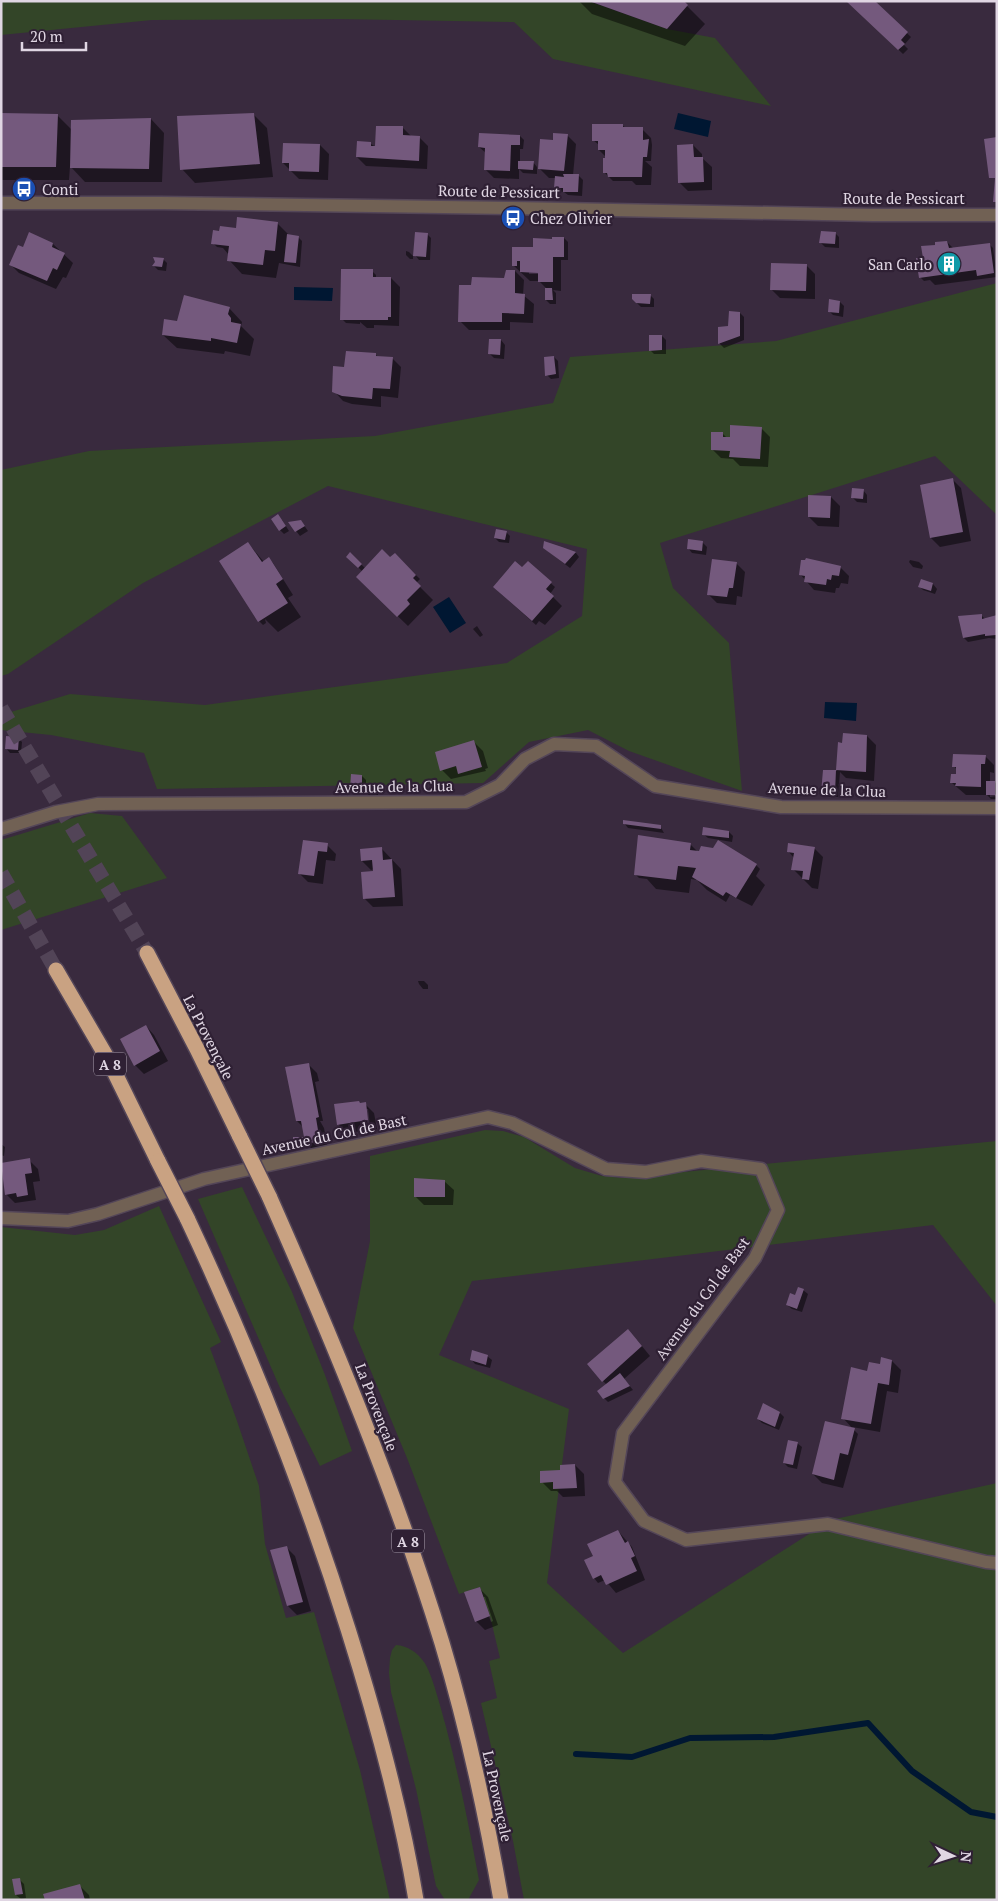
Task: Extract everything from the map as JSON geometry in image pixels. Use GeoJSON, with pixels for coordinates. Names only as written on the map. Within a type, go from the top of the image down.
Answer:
{"type":"FeatureCollection","features":[{"type":"Feature","properties":{"kind":"highway","name":"La Provençale"},"geometry":{"type":"LineString","coordinates":[[146,954],[197,1049],[269,1196],[330,1333],[369,1432],[412,1549],[442,1644],[470,1748],[501,1900]]}},
{"type":"Feature","properties":{"kind":"highway","name":"A 8"},"geometry":{"type":"LineString","coordinates":[[56,970],[109,1062],[187,1218],[227,1303],[275,1419],[327,1563],[371,1700],[410,1860],[416,1900]]}},
{"type":"Feature","properties":{"kind":"street","name":"Route de Pessicart"},"geometry":{"type":"LineString","coordinates":[[1,203],[162,203],[872,215],[997,215]]}},
{"type":"Feature","properties":{"kind":"street","name":"Avenue de la Clua"},"geometry":{"type":"LineString","coordinates":[[1,829],[56,812],[98,804],[466,802],[500,785],[525,759],[554,744],[596,746],[655,786],[781,807],[997,808]]}},
{"type":"Feature","properties":{"kind":"street","name":"Avenue du Col de Bast"},"geometry":{"type":"LineString","coordinates":[[1,1218],[68,1221],[98,1214],[204,1179],[488,1117],[512,1123],[606,1169],[646,1172],[701,1161],[761,1169],[778,1210],[755,1258],[623,1433],[615,1482],[644,1521],[686,1540],[828,1524],[986,1562],[997,1562]]}},
{"type":"Feature","properties":{"kind":"green space"},"geometry":{"type":"Polygon","coordinates":[[[1,1],[588,1],[667,29],[715,38],[771,106],[553,59],[514,22],[339,19],[152,20],[1,35],[1,1]]]}},
{"type":"Feature","properties":{"kind":"green space"},"geometry":{"type":"Polygon","coordinates":[[[997,283],[997,515],[935,456],[660,543],[673,588],[729,643],[742,791],[629,751],[588,730],[529,742],[483,783],[157,789],[144,753],[51,735],[1,730],[1,715],[70,694],[205,705],[507,663],[582,616],[587,549],[328,486],[143,583],[8,674],[1,676],[1,470],[89,451],[375,436],[553,403],[570,357],[776,341],[997,283]]]}},
{"type":"Feature","properties":{"kind":"green space"},"geometry":{"type":"Polygon","coordinates":[[[90,813],[122,816],[167,878],[1,930],[1,840],[90,813]]]}},
{"type":"Feature","properties":{"kind":"green space"},"geometry":{"type":"Polygon","coordinates":[[[485,1130],[503,1131],[524,1137],[575,1168],[602,1176],[623,1178],[997,1141],[997,1306],[933,1225],[472,1281],[439,1355],[569,1409],[547,1583],[623,1653],[831,1520],[997,1483],[997,1900],[524,1900],[513,1841],[481,1703],[497,1698],[489,1661],[500,1658],[490,1616],[480,1587],[459,1594],[407,1458],[353,1328],[370,1241],[370,1156],[485,1130]]]}},
{"type":"Feature","properties":{"kind":"green space"},"geometry":{"type":"Polygon","coordinates":[[[242,1187],[292,1292],[325,1375],[352,1451],[320,1466],[280,1388],[198,1199],[242,1187]]]}},
{"type":"Feature","properties":{"kind":"green space"},"geometry":{"type":"Polygon","coordinates":[[[159,1206],[221,1342],[210,1348],[259,1486],[265,1544],[286,1618],[314,1612],[360,1770],[390,1900],[1,1900],[1,1227],[75,1235],[104,1230],[159,1206]]]}},
{"type":"Feature","properties":{"kind":"green space"},"geometry":{"type":"Polygon","coordinates":[[[396,1645],[412,1650],[424,1662],[433,1682],[441,1709],[468,1821],[479,1880],[468,1900],[445,1900],[436,1886],[416,1789],[391,1692],[390,1658],[392,1650],[396,1645]]]}},
{"type":"Feature","properties":{"kind":"water"},"geometry":{"type":"Polygon","coordinates":[[[678,113],[711,121],[708,137],[674,129],[678,113]]]}},
{"type":"Feature","properties":{"kind":"water"},"geometry":{"type":"Polygon","coordinates":[[[294,287],[333,288],[332,301],[294,300],[294,287]]]}},
{"type":"Feature","properties":{"kind":"water"},"geometry":{"type":"Polygon","coordinates":[[[449,597],[466,623],[450,633],[433,607],[449,597]]]}},
{"type":"Feature","properties":{"kind":"water"},"geometry":{"type":"Polygon","coordinates":[[[825,702],[857,703],[856,721],[824,718],[825,702]]]}},
{"type":"Feature","properties":{"kind":"building"},"geometry":{"type":"Polygon","coordinates":[[[589,1],[684,1],[688,5],[667,29],[589,1]]]}},
{"type":"Feature","properties":{"kind":"building"},"geometry":{"type":"Polygon","coordinates":[[[846,1],[875,1],[908,32],[901,40],[905,44],[898,50],[846,1]]]}},
{"type":"Feature","properties":{"kind":"building"},"geometry":{"type":"Polygon","coordinates":[[[1,113],[58,114],[56,167],[1,167],[1,113]]]}},
{"type":"Feature","properties":{"kind":"building"},"geometry":{"type":"Polygon","coordinates":[[[254,113],[260,164],[180,170],[177,116],[254,113]]]}},
{"type":"Feature","properties":{"kind":"building"},"geometry":{"type":"Polygon","coordinates":[[[151,118],[149,169],[70,168],[71,120],[151,118]]]}},
{"type":"Feature","properties":{"kind":"building"},"geometry":{"type":"Polygon","coordinates":[[[592,124],[623,124],[623,127],[643,127],[643,140],[649,139],[647,157],[643,157],[642,177],[608,177],[607,173],[603,173],[605,150],[598,150],[598,141],[592,141],[592,124]]]}},
{"type":"Feature","properties":{"kind":"building"},"geometry":{"type":"Polygon","coordinates":[[[376,126],[403,126],[403,135],[420,136],[419,161],[356,157],[357,141],[371,142],[371,146],[375,146],[376,126]]]}},
{"type":"Feature","properties":{"kind":"building"},"geometry":{"type":"Polygon","coordinates":[[[479,133],[520,135],[520,145],[511,145],[510,171],[484,170],[485,148],[478,147],[479,133]]]}},
{"type":"Feature","properties":{"kind":"building"},"geometry":{"type":"Polygon","coordinates":[[[553,133],[568,134],[564,171],[538,169],[540,139],[553,140],[553,133]]]}},
{"type":"Feature","properties":{"kind":"building"},"geometry":{"type":"Polygon","coordinates":[[[997,137],[997,202],[993,202],[995,178],[989,178],[984,139],[997,137]]]}},
{"type":"Feature","properties":{"kind":"building"},"geometry":{"type":"Polygon","coordinates":[[[283,143],[320,144],[319,172],[289,171],[289,163],[282,163],[283,143]]]}},
{"type":"Feature","properties":{"kind":"building"},"geometry":{"type":"Polygon","coordinates":[[[693,144],[694,157],[703,157],[704,182],[678,183],[677,145],[693,144]]]}},
{"type":"Feature","properties":{"kind":"building"},"geometry":{"type":"Polygon","coordinates":[[[518,161],[534,161],[533,170],[518,169],[518,161]]]}},
{"type":"Feature","properties":{"kind":"building"},"geometry":{"type":"Polygon","coordinates":[[[563,174],[579,174],[578,192],[563,192],[563,188],[554,188],[555,176],[564,177],[563,174]]]}},
{"type":"Feature","properties":{"kind":"building"},"geometry":{"type":"Polygon","coordinates":[[[237,217],[278,222],[275,251],[265,250],[263,265],[227,261],[229,246],[211,244],[213,230],[219,231],[220,226],[236,228],[237,217]]]}},
{"type":"Feature","properties":{"kind":"building"},"geometry":{"type":"Polygon","coordinates":[[[821,231],[836,232],[835,244],[819,243],[821,231]]]}},
{"type":"Feature","properties":{"kind":"building"},"geometry":{"type":"Polygon","coordinates":[[[29,232],[53,243],[52,247],[65,253],[57,270],[53,268],[47,281],[9,265],[18,245],[23,247],[29,232]]]}},
{"type":"Feature","properties":{"kind":"building"},"geometry":{"type":"Polygon","coordinates":[[[415,232],[428,233],[426,257],[413,256],[415,232]]]}},
{"type":"Feature","properties":{"kind":"building"},"geometry":{"type":"Polygon","coordinates":[[[287,234],[299,236],[296,263],[284,262],[287,234]]]}},
{"type":"Feature","properties":{"kind":"building"},"geometry":{"type":"Polygon","coordinates":[[[552,237],[564,237],[564,257],[553,257],[553,282],[538,282],[538,273],[520,272],[520,261],[517,261],[517,266],[512,266],[512,247],[533,247],[533,238],[552,239],[552,237]]]}},
{"type":"Feature","properties":{"kind":"building","name":"San Carlo"},"geometry":{"type":"Polygon","coordinates":[[[947,241],[949,248],[990,243],[994,273],[977,276],[976,270],[919,278],[916,258],[923,258],[921,246],[935,245],[935,242],[947,241]]]}},
{"type":"Feature","properties":{"kind":"building"},"geometry":{"type":"Polygon","coordinates":[[[153,257],[164,258],[162,267],[152,266],[155,262],[153,257]]]}},
{"type":"Feature","properties":{"kind":"building"},"geometry":{"type":"Polygon","coordinates":[[[771,263],[807,264],[806,291],[770,290],[771,263]]]}},
{"type":"Feature","properties":{"kind":"building"},"geometry":{"type":"Polygon","coordinates":[[[341,269],[373,269],[373,277],[391,277],[391,317],[388,317],[388,320],[340,320],[341,269]]]}},
{"type":"Feature","properties":{"kind":"building"},"geometry":{"type":"Polygon","coordinates":[[[506,270],[515,270],[515,293],[525,294],[524,314],[502,313],[502,322],[458,322],[459,285],[471,285],[472,277],[504,278],[506,270]]]}},
{"type":"Feature","properties":{"kind":"building"},"geometry":{"type":"Polygon","coordinates":[[[545,288],[552,288],[553,300],[545,300],[545,288]]]}},
{"type":"Feature","properties":{"kind":"building"},"geometry":{"type":"Polygon","coordinates":[[[632,294],[651,294],[650,304],[636,303],[632,299],[632,294]]]}},
{"type":"Feature","properties":{"kind":"building"},"geometry":{"type":"Polygon","coordinates":[[[184,295],[230,307],[228,314],[231,322],[241,324],[237,343],[211,338],[211,341],[162,335],[164,319],[177,321],[184,295]]]}},
{"type":"Feature","properties":{"kind":"building"},"geometry":{"type":"Polygon","coordinates":[[[829,299],[840,301],[839,313],[828,312],[829,299]]]}},
{"type":"Feature","properties":{"kind":"building"},"geometry":{"type":"Polygon","coordinates":[[[729,311],[740,312],[740,336],[718,344],[718,327],[728,326],[729,311]]]}},
{"type":"Feature","properties":{"kind":"building"},"geometry":{"type":"Polygon","coordinates":[[[649,335],[662,335],[662,350],[649,351],[649,335]]]}},
{"type":"Feature","properties":{"kind":"building"},"geometry":{"type":"Polygon","coordinates":[[[489,339],[501,339],[500,355],[488,354],[489,339]]]}},
{"type":"Feature","properties":{"kind":"building"},"geometry":{"type":"Polygon","coordinates":[[[346,351],[376,353],[376,356],[393,357],[390,389],[373,388],[372,399],[342,396],[332,392],[333,366],[344,367],[346,351]]]}},
{"type":"Feature","properties":{"kind":"building"},"geometry":{"type":"Polygon","coordinates":[[[554,356],[556,374],[545,376],[544,357],[554,356]]]}},
{"type":"Feature","properties":{"kind":"building"},"geometry":{"type":"Polygon","coordinates":[[[730,425],[762,427],[760,459],[729,457],[730,451],[711,450],[711,432],[723,432],[723,437],[730,437],[730,425]]]}},
{"type":"Feature","properties":{"kind":"building"},"geometry":{"type":"Polygon","coordinates":[[[953,478],[963,532],[930,538],[920,485],[953,478]]]}},
{"type":"Feature","properties":{"kind":"building"},"geometry":{"type":"Polygon","coordinates":[[[852,488],[864,489],[863,499],[851,498],[852,488]]]}},
{"type":"Feature","properties":{"kind":"building"},"geometry":{"type":"Polygon","coordinates":[[[808,495],[831,496],[830,518],[808,517],[808,495]]]}},
{"type":"Feature","properties":{"kind":"building"},"geometry":{"type":"Polygon","coordinates":[[[278,514],[286,526],[279,531],[271,519],[278,514]]]}},
{"type":"Feature","properties":{"kind":"building"},"geometry":{"type":"Polygon","coordinates":[[[301,520],[305,526],[295,532],[288,522],[301,520]]]}},
{"type":"Feature","properties":{"kind":"building"},"geometry":{"type":"Polygon","coordinates":[[[496,529],[507,531],[505,540],[494,538],[496,529]]]}},
{"type":"Feature","properties":{"kind":"building"},"geometry":{"type":"Polygon","coordinates":[[[688,539],[703,541],[702,551],[687,549],[688,539]]]}},
{"type":"Feature","properties":{"kind":"building"},"geometry":{"type":"Polygon","coordinates":[[[544,541],[576,552],[565,564],[543,548],[544,541]]]}},
{"type":"Feature","properties":{"kind":"building"},"geometry":{"type":"Polygon","coordinates":[[[248,542],[262,562],[269,557],[283,579],[276,584],[288,603],[258,622],[219,561],[248,542]]]}},
{"type":"Feature","properties":{"kind":"building"},"geometry":{"type":"Polygon","coordinates":[[[382,549],[390,557],[395,553],[416,575],[413,578],[421,586],[407,600],[410,604],[397,617],[356,577],[382,549]]]}},
{"type":"Feature","properties":{"kind":"building"},"geometry":{"type":"Polygon","coordinates":[[[350,552],[362,564],[358,568],[346,557],[350,552]]]}},
{"type":"Feature","properties":{"kind":"building"},"geometry":{"type":"Polygon","coordinates":[[[806,558],[841,566],[839,576],[832,575],[831,580],[827,579],[826,585],[804,582],[805,576],[799,575],[801,560],[806,558]]]}},
{"type":"Feature","properties":{"kind":"building"},"geometry":{"type":"Polygon","coordinates":[[[712,559],[737,562],[733,588],[729,588],[727,597],[707,595],[712,559]]]}},
{"type":"Feature","properties":{"kind":"building"},"geometry":{"type":"Polygon","coordinates":[[[515,561],[522,567],[528,561],[552,582],[546,589],[554,596],[532,621],[493,587],[515,561]]]}},
{"type":"Feature","properties":{"kind":"building"},"geometry":{"type":"Polygon","coordinates":[[[921,579],[933,583],[931,591],[918,587],[921,579]]]}},
{"type":"Feature","properties":{"kind":"building"},"geometry":{"type":"Polygon","coordinates":[[[982,614],[982,619],[997,615],[996,635],[985,636],[985,634],[963,638],[958,616],[982,614]]]}},
{"type":"Feature","properties":{"kind":"building"},"geometry":{"type":"Polygon","coordinates":[[[843,733],[867,735],[866,772],[836,770],[838,742],[842,743],[843,733]]]}},
{"type":"Feature","properties":{"kind":"building"},"geometry":{"type":"Polygon","coordinates":[[[6,736],[19,737],[18,750],[5,749],[6,736]]]}},
{"type":"Feature","properties":{"kind":"building"},"geometry":{"type":"Polygon","coordinates":[[[474,740],[482,767],[458,774],[456,766],[440,771],[435,752],[474,740]]]}},
{"type":"Feature","properties":{"kind":"building"},"geometry":{"type":"Polygon","coordinates":[[[953,754],[986,755],[985,764],[981,764],[981,787],[955,786],[956,783],[950,783],[951,774],[956,774],[956,767],[952,767],[953,754]]]}},
{"type":"Feature","properties":{"kind":"building"},"geometry":{"type":"Polygon","coordinates":[[[823,770],[836,770],[835,793],[821,793],[823,770]]]}},
{"type":"Feature","properties":{"kind":"building"},"geometry":{"type":"Polygon","coordinates":[[[351,774],[362,775],[362,784],[375,784],[375,794],[366,794],[361,789],[350,789],[351,774]]]}},
{"type":"Feature","properties":{"kind":"building"},"geometry":{"type":"Polygon","coordinates":[[[986,781],[995,781],[995,795],[986,795],[986,781]]]}},
{"type":"Feature","properties":{"kind":"building"},"geometry":{"type":"Polygon","coordinates":[[[623,820],[661,825],[661,829],[623,824],[623,820]]]}},
{"type":"Feature","properties":{"kind":"building"},"geometry":{"type":"Polygon","coordinates":[[[703,827],[729,831],[729,838],[702,835],[703,827]]]}},
{"type":"Feature","properties":{"kind":"building"},"geometry":{"type":"Polygon","coordinates":[[[638,835],[691,843],[690,850],[699,851],[701,846],[713,848],[718,840],[757,864],[736,898],[726,892],[723,896],[692,877],[696,868],[678,866],[676,880],[634,875],[638,835]]]}},
{"type":"Feature","properties":{"kind":"building"},"geometry":{"type":"Polygon","coordinates":[[[303,840],[328,843],[327,852],[318,851],[314,876],[298,874],[303,840]]]}},
{"type":"Feature","properties":{"kind":"building"},"geometry":{"type":"Polygon","coordinates":[[[788,843],[815,847],[809,880],[802,879],[803,871],[791,870],[794,853],[787,852],[788,843]]]}},
{"type":"Feature","properties":{"kind":"building"},"geometry":{"type":"Polygon","coordinates":[[[382,847],[383,860],[392,859],[395,897],[363,899],[361,872],[373,871],[372,860],[361,861],[360,849],[382,847]]]}},
{"type":"Feature","properties":{"kind":"building"},"geometry":{"type":"Polygon","coordinates":[[[146,1025],[160,1051],[134,1066],[120,1039],[146,1025]]]}},
{"type":"Feature","properties":{"kind":"building"},"geometry":{"type":"Polygon","coordinates":[[[309,1063],[319,1117],[316,1118],[320,1142],[293,1144],[293,1137],[304,1137],[301,1121],[296,1121],[285,1067],[309,1063]]]}},
{"type":"Feature","properties":{"kind":"building"},"geometry":{"type":"Polygon","coordinates":[[[359,1101],[360,1103],[366,1102],[368,1120],[337,1125],[334,1104],[359,1101]]]}},
{"type":"Feature","properties":{"kind":"building"},"geometry":{"type":"Polygon","coordinates":[[[30,1158],[32,1173],[25,1174],[28,1195],[17,1197],[16,1193],[5,1195],[1,1163],[30,1158]]]}},
{"type":"Feature","properties":{"kind":"building"},"geometry":{"type":"Polygon","coordinates":[[[414,1178],[445,1180],[445,1197],[414,1197],[414,1178]]]}},
{"type":"Feature","properties":{"kind":"building"},"geometry":{"type":"Polygon","coordinates":[[[798,1287],[804,1289],[797,1309],[786,1305],[790,1293],[795,1295],[798,1287]]]}},
{"type":"Feature","properties":{"kind":"building"},"geometry":{"type":"Polygon","coordinates":[[[628,1329],[642,1346],[602,1382],[587,1364],[628,1329]]]}},
{"type":"Feature","properties":{"kind":"building"},"geometry":{"type":"Polygon","coordinates":[[[472,1350],[488,1355],[486,1365],[470,1360],[472,1350]]]}},
{"type":"Feature","properties":{"kind":"building"},"geometry":{"type":"Polygon","coordinates":[[[881,1357],[892,1360],[889,1385],[878,1383],[871,1424],[841,1419],[851,1367],[867,1371],[869,1362],[880,1364],[881,1357]]]}},
{"type":"Feature","properties":{"kind":"building"},"geometry":{"type":"Polygon","coordinates":[[[620,1373],[630,1386],[603,1399],[597,1391],[620,1373]]]}},
{"type":"Feature","properties":{"kind":"building"},"geometry":{"type":"Polygon","coordinates":[[[763,1403],[780,1412],[775,1427],[757,1419],[763,1403]]]}},
{"type":"Feature","properties":{"kind":"building"},"geometry":{"type":"Polygon","coordinates":[[[825,1421],[855,1428],[848,1455],[840,1453],[834,1480],[812,1474],[825,1421]]]}},
{"type":"Feature","properties":{"kind":"building"},"geometry":{"type":"Polygon","coordinates":[[[788,1440],[798,1442],[793,1465],[783,1463],[788,1440]]]}},
{"type":"Feature","properties":{"kind":"building"},"geometry":{"type":"Polygon","coordinates":[[[575,1464],[577,1488],[553,1489],[553,1482],[540,1483],[540,1471],[560,1470],[560,1465],[575,1464]]]}},
{"type":"Feature","properties":{"kind":"building"},"geometry":{"type":"Polygon","coordinates":[[[618,1530],[625,1543],[628,1541],[635,1556],[631,1558],[637,1571],[606,1585],[601,1575],[593,1579],[584,1560],[593,1556],[587,1544],[618,1530]]]}},
{"type":"Feature","properties":{"kind":"building"},"geometry":{"type":"Polygon","coordinates":[[[287,1546],[303,1602],[287,1606],[270,1550],[287,1546]]]}},
{"type":"Feature","properties":{"kind":"building"},"geometry":{"type":"Polygon","coordinates":[[[480,1587],[490,1616],[475,1622],[464,1592],[480,1587]]]}},
{"type":"Feature","properties":{"kind":"building"},"geometry":{"type":"Polygon","coordinates":[[[20,1878],[23,1894],[15,1895],[12,1879],[20,1878]]]}},
{"type":"Feature","properties":{"kind":"building"},"geometry":{"type":"Polygon","coordinates":[[[80,1884],[85,1900],[45,1900],[43,1894],[80,1884]]]}},
{"type":"Feature","properties":{"kind":"waterway"},"geometry":{"type":"LineString","coordinates":[[576,1754],[632,1757],[690,1738],[774,1737],[868,1723],[912,1771],[971,1812],[997,1817]]}},
{"type":"Feature","properties":{"kind":"tunnel"},"geometry":{"type":"LineString","coordinates":[[1,708],[147,953]]}},
{"type":"Feature","properties":{"kind":"tunnel"},"geometry":{"type":"LineString","coordinates":[[1,873],[56,970]]}},
{"type":"Feature","properties":{"kind":"place","name":"Conti"},"geometry":{"type":"Point","coordinates":[24,189]}},
{"type":"Feature","properties":{"kind":"place","name":"Chez Olivier"},"geometry":{"type":"Point","coordinates":[513,218]}},
{"type":"Feature","properties":{"kind":"place","name":"San Carlo"},"geometry":{"type":"Point","coordinates":[949,264]}}]}
